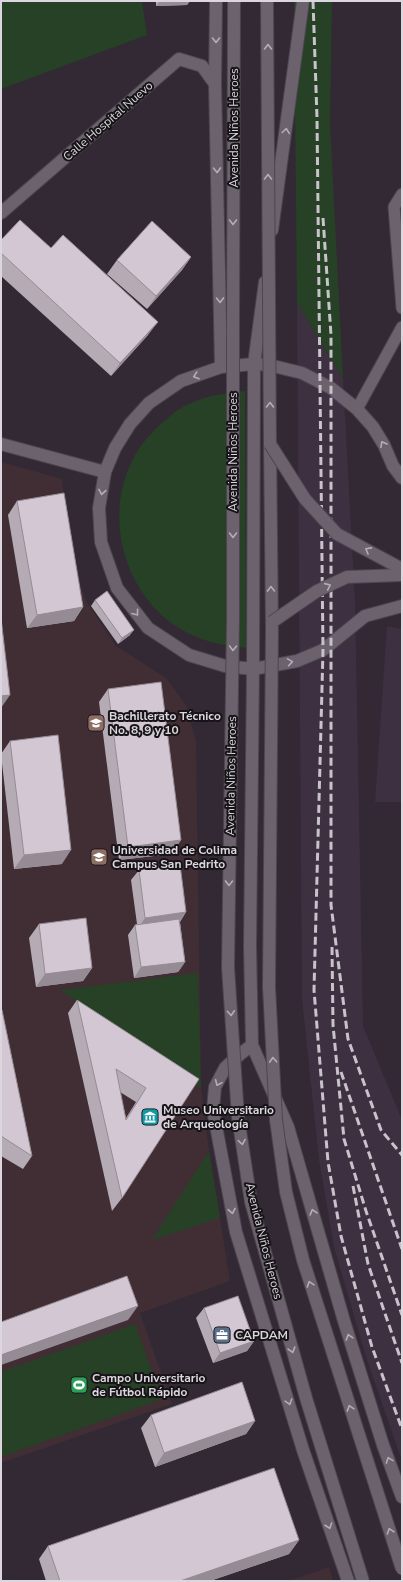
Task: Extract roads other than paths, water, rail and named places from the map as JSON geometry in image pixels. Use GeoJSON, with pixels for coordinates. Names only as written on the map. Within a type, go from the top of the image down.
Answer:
{"type":"FeatureCollection","features":[{"type":"Feature","properties":{"kind":"street"},"geometry":{"type":"LineString","coordinates":[[216,1],[215,84],[221,367]]}},
{"type":"Feature","properties":{"kind":"street","name":"Avenida Niños Heroes"},"geometry":{"type":"LineString","coordinates":[[234,1],[233,620],[228,967],[238,1117],[251,1202],[306,1398],[363,1581]]}},
{"type":"Feature","properties":{"kind":"street"},"geometry":{"type":"LineString","coordinates":[[268,1],[272,622],[270,987],[276,1120],[286,1192],[303,1260],[402,1568]]}},
{"type":"Feature","properties":{"kind":"street"},"geometry":{"type":"LineString","coordinates":[[303,1],[254,364],[250,946],[252,1045],[288,1127],[344,1321],[383,1445],[402,1497]]}},
{"type":"Feature","properties":{"kind":"street","name":"Calle Hospital Nuevo"},"geometry":{"type":"LineString","coordinates":[[1,213],[179,59],[202,66],[215,84]]}},
{"type":"Feature","properties":{"kind":"street"},"geometry":{"type":"LineString","coordinates":[[402,478],[393,466],[384,445],[373,427],[357,409],[331,388],[302,373],[269,365],[254,364],[221,367],[182,381],[149,403],[130,424],[115,448],[105,472],[99,508],[101,542],[117,588],[148,628],[189,655],[225,666],[253,669],[297,661],[323,650],[365,616],[402,606]]}},
{"type":"Feature","properties":{"kind":"street"},"geometry":{"type":"LineString","coordinates":[[1,444],[105,472]]}},
{"type":"Feature","properties":{"kind":"street"},"geometry":{"type":"LineString","coordinates":[[270,444],[305,499],[337,534],[402,569]]}},
{"type":"Feature","properties":{"kind":"street"},"geometry":{"type":"LineString","coordinates":[[272,622],[317,591],[347,577],[402,576]]}},
{"type":"Feature","properties":{"kind":"street"},"geometry":{"type":"LineString","coordinates":[[252,1045],[239,1054],[225,1068],[215,1087],[213,1110],[236,1232],[303,1450],[348,1581]]}},
{"type":"Feature","properties":{"kind":"lane"},"geometry":{"type":"LineString","coordinates":[[402,194],[394,208],[402,308]]}},
{"type":"Feature","properties":{"kind":"lane"},"geometry":{"type":"LineString","coordinates":[[357,409],[402,326]]}},
{"type":"Feature","properties":{"kind":"railway"},"geometry":{"type":"LineString","coordinates":[[313,1],[317,118],[323,650],[314,990],[328,1162],[341,1236],[372,1347],[402,1429]]}},
{"type":"Feature","properties":{"kind":"railway"},"geometry":{"type":"LineString","coordinates":[[323,218],[331,335],[331,905],[348,1039],[381,1130],[402,1155]]}},
{"type":"Feature","properties":{"kind":"railway"},"geometry":{"type":"LineString","coordinates":[[332,947],[333,1025],[344,1139],[366,1211],[402,1315]]}},
{"type":"Feature","properties":{"kind":"railway"},"geometry":{"type":"LineString","coordinates":[[341,1072],[402,1249]]}},
{"type":"Feature","properties":{"kind":"railway"},"geometry":{"type":"LineString","coordinates":[[353,1186],[368,1264],[402,1363]]}},
{"type":"Feature","properties":{"kind":"place","name":"Bachillerato Técnico No. 8, 9 y 10"},"geometry":{"type":"Point","coordinates":[96,723]}},
{"type":"Feature","properties":{"kind":"place","name":"Universidad de Colima Campus San Pedrito"},"geometry":{"type":"Point","coordinates":[99,857]}},
{"type":"Feature","properties":{"kind":"place","name":"Museo Universitario de Arqueología"},"geometry":{"type":"Point","coordinates":[150,1117]}},
{"type":"Feature","properties":{"kind":"place","name":"CAPDAM"},"geometry":{"type":"Point","coordinates":[222,1335]}},
{"type":"Feature","properties":{"kind":"place","name":"Campo Universitario de Fútbol Rápido"},"geometry":{"type":"Point","coordinates":[79,1385]}}]}
